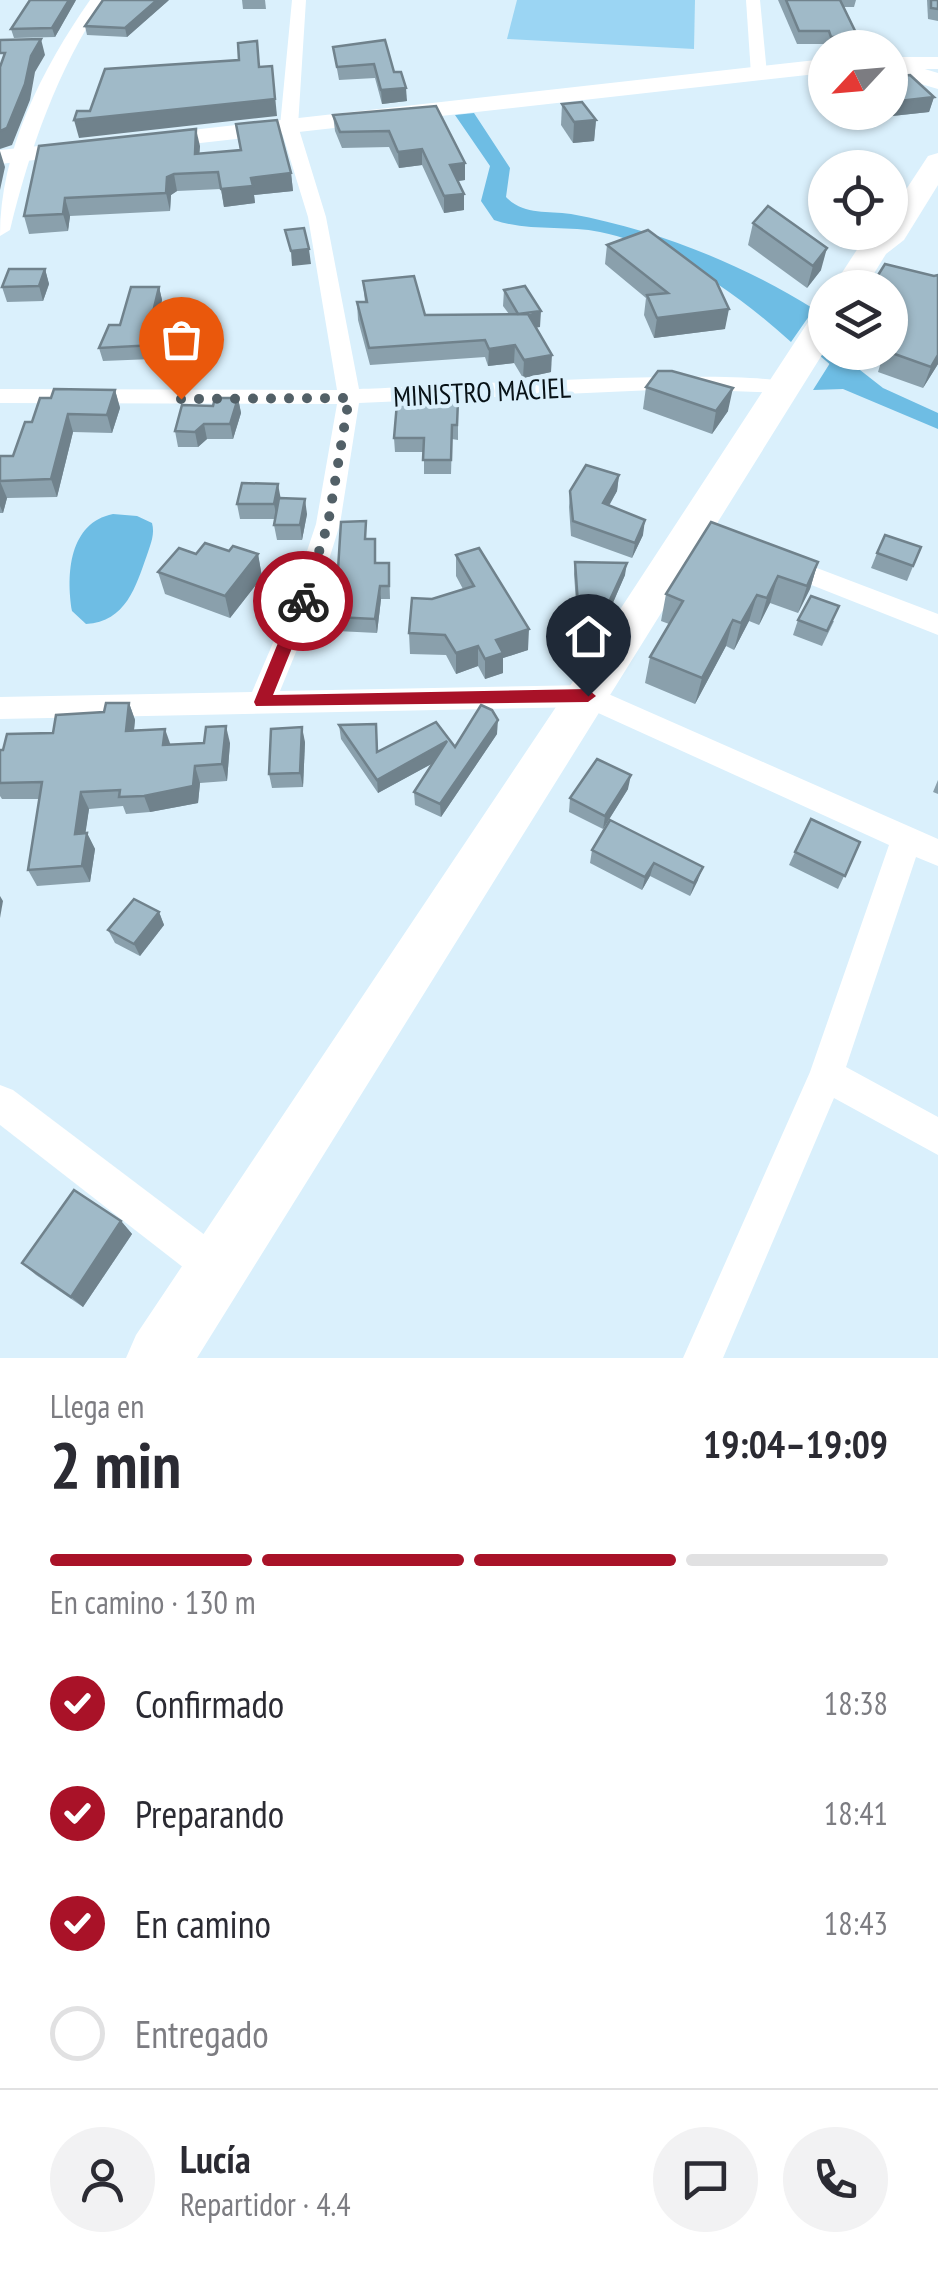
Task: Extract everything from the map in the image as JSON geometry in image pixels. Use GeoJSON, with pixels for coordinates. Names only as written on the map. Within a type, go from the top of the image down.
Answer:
{"type":"FeatureCollection","features":[{"type":"Feature","properties":{"kind":"highway"},"geometry":{"type":"LineString","coordinates":[[908,67],[937,67]]}},
{"type":"Feature","properties":{"kind":"highway"},"geometry":{"type":"LineString","coordinates":[[908,182],[938,131]]}},
{"type":"Feature","properties":{"kind":"highway"},"geometry":{"type":"LineString","coordinates":[[908,209],[938,162]]}},
{"type":"Feature","properties":{"kind":"highway"},"geometry":{"type":"LineString","coordinates":[[159,1358],[588,696],[703,534],[808,349]]}},
{"type":"Feature","properties":{"kind":"main road"},"geometry":{"type":"LineString","coordinates":[[9,156],[808,69]]}},
{"type":"Feature","properties":{"kind":"street"},"geometry":{"type":"LineString","coordinates":[[0,230],[9,156],[57,46],[96,0]]}},
{"type":"Feature","properties":{"kind":"street"},"geometry":{"type":"LineString","coordinates":[[753,0],[759,74]]}},
{"type":"Feature","properties":{"kind":"street"},"geometry":{"type":"LineString","coordinates":[[262,702],[301,608],[328,524],[349,398],[317,217],[289,126],[299,16]]}},
{"type":"Feature","properties":{"kind":"street","name":"MINISTRO MACIEL"},"geometry":{"type":"LineString","coordinates":[[0,396],[349,398],[670,381],[786,383]]}},
{"type":"Feature","properties":{"kind":"street"},"geometry":{"type":"LineString","coordinates":[[747,551],[938,625]]}},
{"type":"Feature","properties":{"kind":"street"},"geometry":{"type":"LineString","coordinates":[[0,708],[588,696],[922,846],[710,1355]]}},
{"type":"Feature","properties":{"kind":"street"},"geometry":{"type":"LineString","coordinates":[[826,1075],[938,1137]]}},
{"type":"Feature","properties":{"kind":"street"},"geometry":{"type":"LineString","coordinates":[[0,1103],[216,1268]]}},
{"type":"Feature","properties":{"kind":"shaded area"},"geometry":{"type":"Polygon","coordinates":[[[517,0],[695,0],[694,49],[507,39],[517,0]]]}},
{"type":"Feature","properties":{"kind":"shaded area"},"geometry":{"type":"Polygon","coordinates":[[[474,113],[510,168],[506,197],[513,203],[528,210],[571,214],[635,229],[697,250],[808,306],[808,318],[791,342],[726,290],[653,249],[600,232],[520,226],[494,220],[481,201],[490,166],[455,115],[474,113]]]}},
{"type":"Feature","properties":{"kind":"shaded area"},"geometry":{"type":"Polygon","coordinates":[[[826,370],[860,370],[883,388],[938,413],[938,429],[843,389],[813,390],[826,370]]]}},
{"type":"Feature","properties":{"kind":"shaded area"},"geometry":{"type":"Polygon","coordinates":[[[113,514],[137,516],[152,523],[152,539],[127,600],[111,617],[86,624],[72,611],[74,552],[87,528],[113,514]]]}},
{"type":"Feature","properties":{"kind":"building"},"geometry":{"type":"Polygon","coordinates":[[[30,0],[69,0],[52,28],[11,29],[30,0]]]}},
{"type":"Feature","properties":{"kind":"building"},"geometry":{"type":"Polygon","coordinates":[[[103,0],[157,0],[125,28],[85,26],[103,0]]]}},
{"type":"Feature","properties":{"kind":"building"},"geometry":{"type":"Polygon","coordinates":[[[786,0],[840,0],[855,30],[808,30],[799,31],[786,0]]]}},
{"type":"Feature","properties":{"kind":"building"},"geometry":{"type":"Polygon","coordinates":[[[41,39],[31,56],[25,84],[7,128],[0,131],[0,67],[5,53],[0,53],[0,40],[41,39]]]}},
{"type":"Feature","properties":{"kind":"building"},"geometry":{"type":"Polygon","coordinates":[[[385,40],[394,72],[401,72],[406,88],[381,90],[374,64],[337,67],[333,47],[385,40]]]}},
{"type":"Feature","properties":{"kind":"building"},"geometry":{"type":"Polygon","coordinates":[[[257,41],[259,67],[272,66],[275,99],[74,120],[77,111],[90,111],[105,69],[239,60],[238,43],[257,41]]]}},
{"type":"Feature","properties":{"kind":"building"},"geometry":{"type":"Polygon","coordinates":[[[910,75],[934,97],[908,100],[910,75]]]}},
{"type":"Feature","properties":{"kind":"building"},"geometry":{"type":"Polygon","coordinates":[[[582,102],[596,120],[574,122],[562,104],[582,102]]]}},
{"type":"Feature","properties":{"kind":"building"},"geometry":{"type":"Polygon","coordinates":[[[436,106],[465,163],[450,165],[464,194],[444,196],[422,149],[398,152],[389,131],[340,132],[333,115],[436,106]]]}},
{"type":"Feature","properties":{"kind":"building"},"geometry":{"type":"Polygon","coordinates":[[[277,120],[291,173],[251,178],[253,186],[221,189],[218,172],[174,174],[167,177],[166,193],[65,198],[63,214],[24,216],[39,146],[196,129],[195,154],[241,150],[236,124],[277,120]]]}},
{"type":"Feature","properties":{"kind":"building"},"geometry":{"type":"Polygon","coordinates":[[[768,206],[808,234],[808,250],[825,250],[813,266],[753,223],[768,206]]]}},
{"type":"Feature","properties":{"kind":"building"},"geometry":{"type":"Polygon","coordinates":[[[304,228],[309,249],[291,251],[285,230],[304,228]]]}},
{"type":"Feature","properties":{"kind":"building"},"geometry":{"type":"Polygon","coordinates":[[[648,230],[716,281],[729,309],[657,318],[647,295],[668,293],[607,245],[648,230]]]}},
{"type":"Feature","properties":{"kind":"building"},"geometry":{"type":"Polygon","coordinates":[[[885,264],[938,275],[938,355],[931,367],[908,359],[908,270],[881,270],[885,264]]]}},
{"type":"Feature","properties":{"kind":"building"},"geometry":{"type":"Polygon","coordinates":[[[9,269],[45,269],[39,286],[2,287],[9,269]]]}},
{"type":"Feature","properties":{"kind":"building"},"geometry":{"type":"Polygon","coordinates":[[[414,276],[425,315],[528,314],[552,355],[524,360],[515,345],[489,349],[485,340],[369,348],[357,302],[367,302],[363,281],[414,276]]]}},
{"type":"Feature","properties":{"kind":"building"},"geometry":{"type":"Polygon","coordinates":[[[525,286],[541,311],[518,314],[504,290],[525,286]]]}},
{"type":"Feature","properties":{"kind":"building"},"geometry":{"type":"Polygon","coordinates":[[[131,287],[159,287],[154,308],[180,307],[174,344],[99,348],[109,325],[120,325],[131,287]]]}},
{"type":"Feature","properties":{"kind":"building"},"geometry":{"type":"Polygon","coordinates":[[[658,371],[672,371],[733,388],[716,411],[646,387],[658,371]]]}},
{"type":"Feature","properties":{"kind":"building"},"geometry":{"type":"Polygon","coordinates":[[[54,389],[115,390],[107,415],[68,414],[51,479],[0,481],[0,456],[13,456],[25,422],[32,422],[40,398],[51,398],[54,389]]]}},
{"type":"Feature","properties":{"kind":"building"},"geometry":{"type":"Polygon","coordinates":[[[215,398],[238,398],[230,424],[204,424],[195,432],[175,431],[182,405],[213,406],[215,398]]]}},
{"type":"Feature","properties":{"kind":"building"},"geometry":{"type":"Polygon","coordinates":[[[458,400],[457,425],[452,425],[451,460],[423,460],[424,438],[394,438],[397,403],[458,400]]]}},
{"type":"Feature","properties":{"kind":"building"},"geometry":{"type":"Polygon","coordinates":[[[586,465],[619,475],[603,503],[645,520],[635,543],[573,521],[570,491],[586,465]]]}},
{"type":"Feature","properties":{"kind":"building"},"geometry":{"type":"Polygon","coordinates":[[[242,483],[278,484],[274,504],[237,504],[242,483]]]}},
{"type":"Feature","properties":{"kind":"building"},"geometry":{"type":"Polygon","coordinates":[[[279,498],[305,499],[300,525],[274,525],[279,498]]]}},
{"type":"Feature","properties":{"kind":"building"},"geometry":{"type":"Polygon","coordinates":[[[366,521],[365,539],[375,539],[375,563],[389,563],[389,586],[380,586],[375,619],[335,617],[341,522],[366,521]]]}},
{"type":"Feature","properties":{"kind":"building"},"geometry":{"type":"Polygon","coordinates":[[[711,522],[818,562],[807,586],[778,576],[767,598],[757,595],[741,623],[733,620],[702,678],[650,657],[683,601],[666,594],[711,522]]]}},
{"type":"Feature","properties":{"kind":"building"},"geometry":{"type":"Polygon","coordinates":[[[885,535],[921,547],[913,566],[877,553],[885,535]]]}},
{"type":"Feature","properties":{"kind":"building"},"geometry":{"type":"Polygon","coordinates":[[[205,543],[258,554],[225,596],[158,572],[179,548],[196,554],[205,543]]]}},
{"type":"Feature","properties":{"kind":"building"},"geometry":{"type":"Polygon","coordinates":[[[479,548],[529,629],[496,640],[503,653],[485,659],[478,646],[456,653],[445,635],[409,633],[412,598],[432,599],[474,586],[456,555],[479,548]]]}},
{"type":"Feature","properties":{"kind":"building"},"geometry":{"type":"Polygon","coordinates":[[[575,562],[627,563],[609,602],[585,639],[567,632],[570,600],[578,604],[575,562]]]}},
{"type":"Feature","properties":{"kind":"building"},"geometry":{"type":"Polygon","coordinates":[[[811,596],[839,606],[827,631],[798,620],[811,596]]]}},
{"type":"Feature","properties":{"kind":"building"},"geometry":{"type":"Polygon","coordinates":[[[106,703],[129,703],[126,731],[165,729],[163,745],[204,743],[206,727],[226,726],[222,764],[195,766],[193,786],[144,796],[119,797],[120,790],[81,792],[75,834],[87,833],[82,866],[28,870],[42,782],[0,783],[0,750],[7,734],[53,733],[56,715],[104,712],[106,703]]]}},
{"type":"Feature","properties":{"kind":"building"},"geometry":{"type":"Polygon","coordinates":[[[481,705],[492,710],[498,720],[440,804],[414,792],[447,741],[377,780],[339,725],[376,724],[377,752],[436,722],[455,747],[481,705]]]}},
{"type":"Feature","properties":{"kind":"building"},"geometry":{"type":"Polygon","coordinates":[[[302,727],[300,773],[269,774],[271,729],[302,727]]]}},
{"type":"Feature","properties":{"kind":"building"},"geometry":{"type":"Polygon","coordinates":[[[597,759],[631,775],[605,816],[570,798],[597,759]]]}},
{"type":"Feature","properties":{"kind":"building"},"geometry":{"type":"Polygon","coordinates":[[[811,819],[860,842],[845,876],[795,852],[811,819]]]}},
{"type":"Feature","properties":{"kind":"building"},"geometry":{"type":"Polygon","coordinates":[[[610,820],[703,867],[694,883],[654,863],[645,877],[592,850],[610,820]]]}},
{"type":"Feature","properties":{"kind":"building"},"geometry":{"type":"Polygon","coordinates":[[[134,899],[159,912],[134,944],[108,930],[134,899]]]}},
{"type":"Feature","properties":{"kind":"building"},"geometry":{"type":"Polygon","coordinates":[[[74,1190],[121,1221],[71,1297],[22,1263],[74,1190]]]}},
{"type":"Feature","properties":{"kind":"way so far"},"geometry":{"type":"LineString","coordinates":[[181,399],[349,398],[328,524],[303,601]]}},
{"type":"Feature","properties":{"kind":"route"},"geometry":{"type":"LineString","coordinates":[[303,601],[262,702],[588,696]]}}]}
